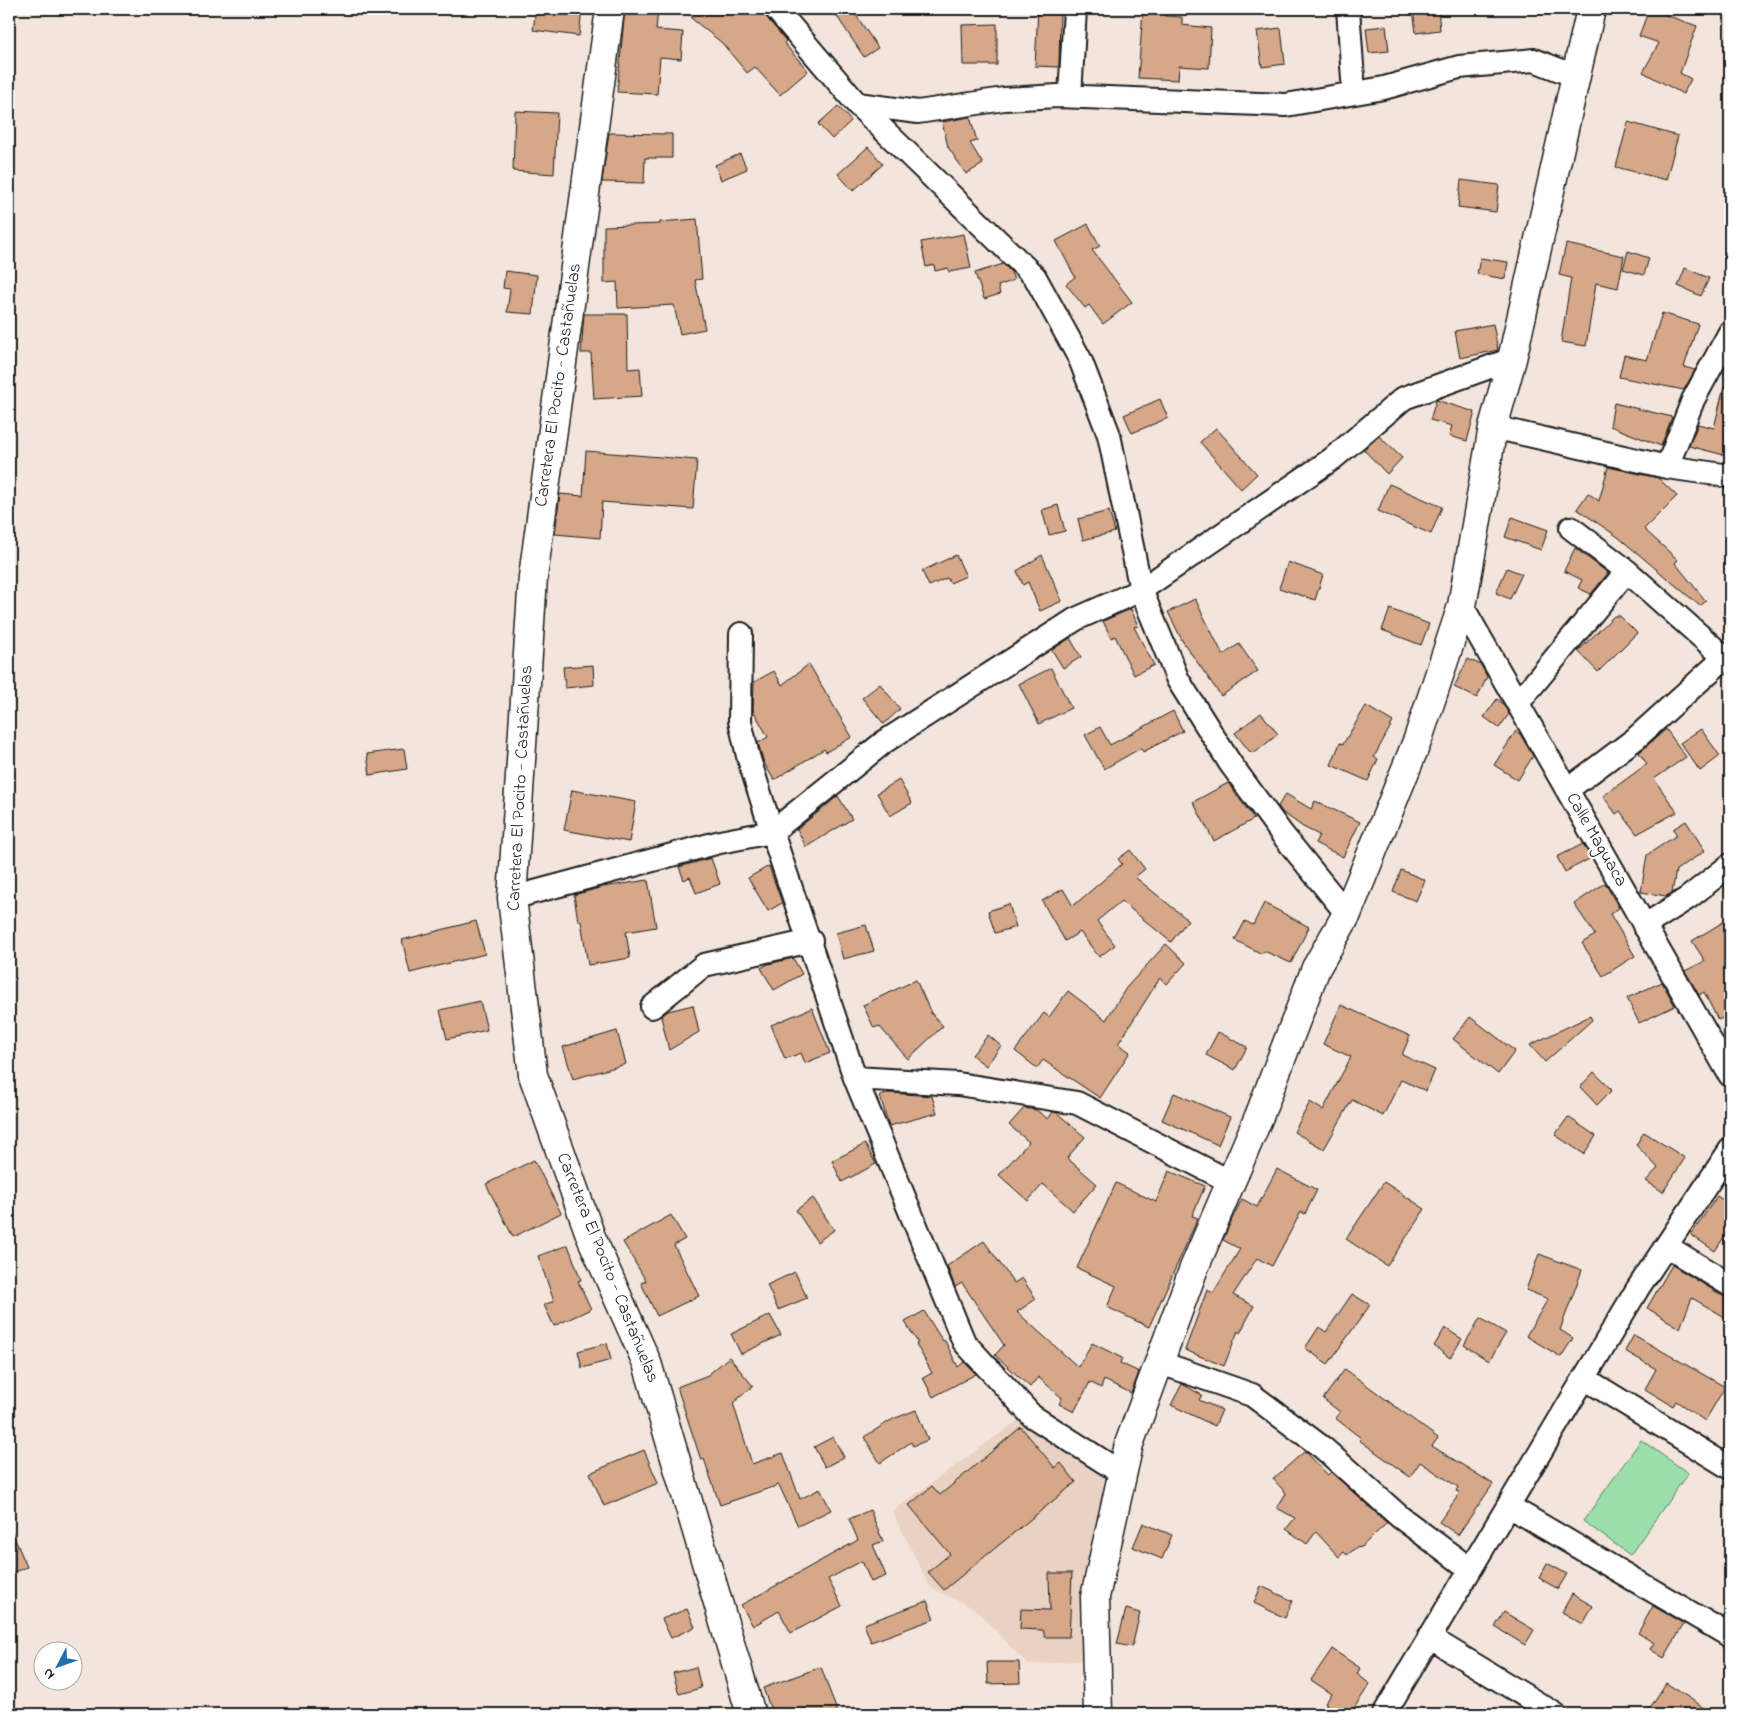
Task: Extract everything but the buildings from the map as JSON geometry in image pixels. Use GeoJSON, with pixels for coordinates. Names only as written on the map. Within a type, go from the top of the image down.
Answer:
{"type":"FeatureCollection","features":[{"type":"Feature","properties":{"kind":"main road","name":"Carretera El Pocito - Castañuelas"},"geometry":{"type":"LineString","coordinates":[[610,9],[533,577],[512,898],[533,1075],[591,1237],[647,1363],[751,1714]]}},
{"type":"Feature","properties":{"kind":"main road"},"geometry":{"type":"LineString","coordinates":[[1098,1714],[1095,1597],[1129,1444],[1161,1363],[1194,1268],[1231,1182],[1316,968],[1347,914],[1418,739],[1462,606],[1493,427],[1512,359],[1591,9]]}},
{"type":"Feature","properties":{"kind":"street"},"geometry":{"type":"LineString","coordinates":[[776,9],[857,104],[1035,277],[1080,359],[1109,434],[1141,590],[1178,680],[1230,763],[1282,834],[1347,914]]}},
{"type":"Feature","properties":{"kind":"street"},"geometry":{"type":"LineString","coordinates":[[1070,96],[1075,9]]}},
{"type":"Feature","properties":{"kind":"street"},"geometry":{"type":"LineString","coordinates":[[1348,9],[1354,93]]}},
{"type":"Feature","properties":{"kind":"street"},"geometry":{"type":"LineString","coordinates":[[857,104],[918,112],[1004,98],[1070,96],[1286,104],[1384,88],[1459,67],[1534,60],[1575,76]]}},
{"type":"Feature","properties":{"kind":"street"},"geometry":{"type":"LineString","coordinates":[[1667,467],[1693,400],[1730,332]]}},
{"type":"Feature","properties":{"kind":"street"},"geometry":{"type":"LineString","coordinates":[[512,898],[720,842],[772,832],[884,742],[1076,619],[1141,590],[1332,459],[1404,398],[1512,359]]}},
{"type":"Feature","properties":{"kind":"street"},"geometry":{"type":"LineString","coordinates":[[1493,427],[1667,467],[1730,476]]}},
{"type":"Feature","properties":{"kind":"street"},"geometry":{"type":"LineString","coordinates":[[1567,790],[1635,739],[1728,656],[1627,571],[1571,528]]}},
{"type":"Feature","properties":{"kind":"street"},"geometry":{"type":"LineString","coordinates":[[1518,703],[1627,571]]}},
{"type":"Feature","properties":{"kind":"street","name":"Calle Maguaca"},"geometry":{"type":"LineString","coordinates":[[1462,606],[1730,1075]]}},
{"type":"Feature","properties":{"kind":"street"},"geometry":{"type":"LineString","coordinates":[[741,634],[740,721],[748,756],[855,1078],[964,1342],[1032,1416],[1123,1474]]}},
{"type":"Feature","properties":{"kind":"street"},"geometry":{"type":"LineString","coordinates":[[1644,926],[1688,898],[1730,865]]}},
{"type":"Feature","properties":{"kind":"street"},"geometry":{"type":"LineString","coordinates":[[652,1007],[704,965],[810,941]]}},
{"type":"Feature","properties":{"kind":"street"},"geometry":{"type":"LineString","coordinates":[[855,1078],[958,1084],[1077,1103],[1231,1182]]}},
{"type":"Feature","properties":{"kind":"street"},"geometry":{"type":"LineString","coordinates":[[1384,1714],[1638,1288],[1730,1150]]}},
{"type":"Feature","properties":{"kind":"street"},"geometry":{"type":"LineString","coordinates":[[1666,1246],[1730,1285]]}},
{"type":"Feature","properties":{"kind":"street"},"geometry":{"type":"LineString","coordinates":[[1161,1363],[1252,1395],[1323,1448],[1400,1518],[1470,1569]]}},
{"type":"Feature","properties":{"kind":"street"},"geometry":{"type":"LineString","coordinates":[[1584,1378],[1730,1468]]}},
{"type":"Feature","properties":{"kind":"street"},"geometry":{"type":"LineString","coordinates":[[1508,1506],[1730,1636]]}},
{"type":"Feature","properties":{"kind":"street"},"geometry":{"type":"LineString","coordinates":[[1429,1637],[1555,1714]]}},
{"type":"Feature","properties":{"kind":"shaded area"},"geometry":{"type":"Polygon","coordinates":[[[1019,1420],[1111,1476],[1088,1560],[1085,1660],[1028,1665],[975,1609],[930,1587],[892,1511],[1019,1420]]]}},
{"type":"Feature","properties":{"kind":"green space"},"geometry":{"type":"Polygon","coordinates":[[[1641,1440],[1688,1473],[1630,1555],[1583,1521],[1641,1440]]]}}]}
